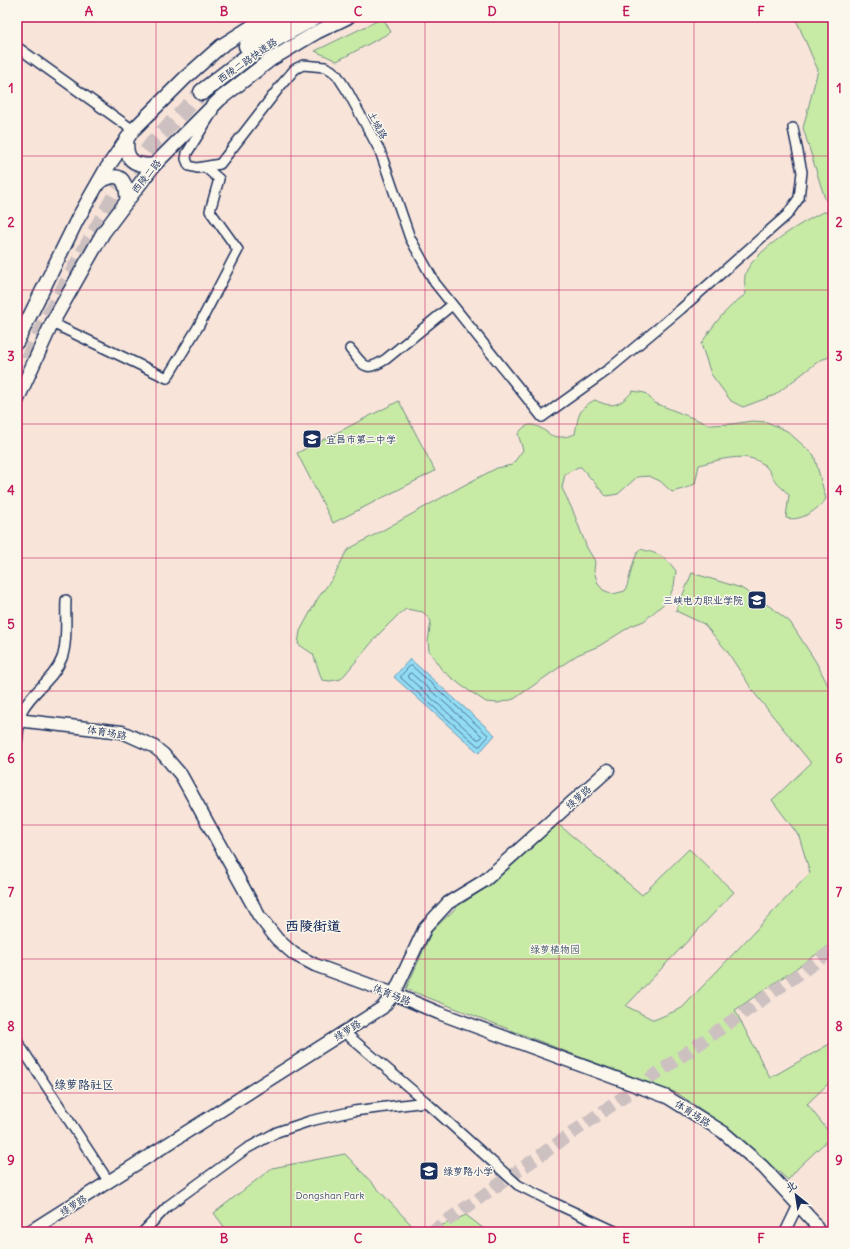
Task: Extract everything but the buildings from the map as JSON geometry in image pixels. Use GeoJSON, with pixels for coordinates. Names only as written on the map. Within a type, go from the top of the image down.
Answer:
{"type":"FeatureCollection","features":[{"type":"Feature","properties":{"kind":"highway","name":"西陵二路快速路"},"geometry":{"type":"LineString","coordinates":[[288,17],[272,27],[198,89],[259,48],[314,17]]}},
{"type":"Feature","properties":{"kind":"main road"},"geometry":{"type":"LineString","coordinates":[[17,342],[77,220],[99,182],[130,134],[185,78],[221,46],[266,17]]}},
{"type":"Feature","properties":{"kind":"main road","name":"西陵二路"},"geometry":{"type":"LineString","coordinates":[[17,400],[52,323],[103,233],[154,165],[220,99],[270,60],[317,32],[348,17]]}},
{"type":"Feature","properties":{"kind":"main road"},"geometry":{"type":"LineString","coordinates":[[130,134],[126,149],[132,160],[140,165],[154,165]]}},
{"type":"Feature","properties":{"kind":"main road"},"geometry":{"type":"LineString","coordinates":[[99,182],[112,176],[119,177],[125,185],[127,199]]}},
{"type":"Feature","properties":{"kind":"main road","name":"体育场路"},"geometry":{"type":"LineString","coordinates":[[18,724],[113,738],[152,753],[164,764],[184,792],[253,917],[273,942],[290,959],[313,971],[392,996],[419,1009],[530,1055],[656,1100],[680,1112],[716,1136],[755,1169],[812,1220],[820,1232]]}},
{"type":"Feature","properties":{"kind":"main road","name":"绿萝路"},"geometry":{"type":"LineString","coordinates":[[29,1232],[382,1008],[392,996],[425,928],[429,923],[448,903],[484,881],[608,770]]}},
{"type":"Feature","properties":{"kind":"main road","name":"体育场路"},"geometry":{"type":"LineString","coordinates":[[797,1208],[813,1232]]}},
{"type":"Feature","properties":{"kind":"street"},"geometry":{"type":"LineString","coordinates":[[17,47],[130,134]]}},
{"type":"Feature","properties":{"kind":"street","name":"土城路"},"geometry":{"type":"LineString","coordinates":[[205,167],[220,164],[295,69],[303,65],[325,67],[331,70],[337,75],[348,92],[380,151],[410,238],[435,283],[542,417],[615,364],[681,309],[787,215],[799,198],[802,172],[793,128]]}},
{"type":"Feature","properties":{"kind":"street"},"geometry":{"type":"LineString","coordinates":[[52,323],[167,378],[198,327],[238,250],[210,211],[219,179],[205,167],[197,168],[189,166],[186,159],[191,146],[220,99]]}},
{"type":"Feature","properties":{"kind":"street"},"geometry":{"type":"LineString","coordinates":[[350,349],[364,364],[369,367],[375,366],[386,359],[452,305]]}},
{"type":"Feature","properties":{"kind":"street"},"geometry":{"type":"LineString","coordinates":[[17,742],[18,724],[23,710],[32,697],[51,677],[62,658],[65,645],[66,600]]}},
{"type":"Feature","properties":{"kind":"street"},"geometry":{"type":"LineString","coordinates":[[344,1032],[426,1102],[518,1184],[552,1202],[616,1232]]}},
{"type":"Feature","properties":{"kind":"street"},"geometry":{"type":"LineString","coordinates":[[17,1041],[109,1182]]}},
{"type":"Feature","properties":{"kind":"street"},"geometry":{"type":"LineString","coordinates":[[143,1232],[169,1204],[246,1149],[277,1132],[310,1121],[354,1111],[426,1102]]}},
{"type":"Feature","properties":{"kind":"street"},"geometry":{"type":"LineString","coordinates":[[785,1232],[797,1208]]}},
{"type":"Feature","properties":{"kind":"green space"},"geometry":{"type":"Polygon","coordinates":[[[795,17],[833,17],[833,211],[825,199],[803,128],[818,70],[795,17]]]}},
{"type":"Feature","properties":{"kind":"green space"},"geometry":{"type":"Polygon","coordinates":[[[383,18],[391,32],[337,61],[315,51],[383,18]]]}},
{"type":"Feature","properties":{"kind":"green space"},"geometry":{"type":"Polygon","coordinates":[[[823,212],[833,213],[833,356],[820,360],[775,395],[743,407],[731,401],[711,374],[701,344],[721,317],[732,305],[746,294],[745,276],[747,270],[761,253],[781,237],[823,212]]]}},
{"type":"Feature","properties":{"kind":"green space"},"geometry":{"type":"Polygon","coordinates":[[[633,391],[645,393],[655,403],[710,425],[752,421],[767,422],[787,431],[814,455],[826,499],[813,511],[803,517],[792,519],[786,518],[789,495],[776,482],[769,470],[763,464],[749,458],[732,458],[699,465],[695,484],[672,492],[660,481],[649,476],[637,477],[618,494],[606,496],[581,467],[578,467],[565,474],[562,488],[573,511],[587,548],[595,561],[594,571],[598,584],[603,590],[613,594],[625,591],[633,564],[640,549],[661,556],[676,571],[674,586],[668,600],[644,621],[631,626],[599,646],[577,655],[514,699],[498,703],[486,702],[442,670],[429,651],[428,641],[431,621],[423,612],[406,609],[379,634],[341,679],[330,681],[322,680],[313,654],[298,644],[300,631],[318,598],[335,575],[349,549],[497,468],[512,465],[523,450],[518,434],[524,427],[534,425],[556,437],[572,435],[575,434],[582,410],[589,403],[595,400],[601,403],[612,405],[616,404],[624,400],[633,391]]]}},
{"type":"Feature","properties":{"kind":"green space"},"geometry":{"type":"Polygon","coordinates":[[[399,401],[435,471],[333,523],[297,453],[399,401]]]}},
{"type":"Feature","properties":{"kind":"green space","name":"绿萝植物园"},"geometry":{"type":"Polygon","coordinates":[[[692,573],[741,588],[772,608],[790,622],[816,662],[833,695],[833,943],[735,1010],[770,1078],[833,1042],[833,1079],[807,1104],[832,1136],[799,1167],[788,1180],[734,1132],[677,1093],[406,989],[432,931],[458,906],[493,883],[558,824],[642,895],[689,849],[734,892],[626,1006],[654,1020],[682,1008],[810,873],[799,836],[772,800],[811,763],[755,694],[727,651],[704,624],[676,611],[692,573]]]}},
{"type":"Feature","properties":{"kind":"green space","name":"Dongshan Park"},"geometry":{"type":"Polygon","coordinates":[[[345,1154],[418,1232],[222,1232],[225,1228],[214,1213],[272,1168],[345,1154]]]}},
{"type":"Feature","properties":{"kind":"green space"},"geometry":{"type":"Polygon","coordinates":[[[466,1215],[488,1232],[426,1232],[466,1215]]]}},
{"type":"Feature","properties":{"kind":"water"},"geometry":{"type":"Polygon","coordinates":[[[410,659],[495,735],[479,753],[394,677],[410,659]]]}},
{"type":"Feature","properties":{"kind":"tunnel"},"geometry":{"type":"LineString","coordinates":[[17,381],[46,321],[119,188],[155,140],[202,92]]}},
{"type":"Feature","properties":{"kind":"tunnel"},"geometry":{"type":"LineString","coordinates":[[431,1232],[833,950]]}},
{"type":"Feature","properties":{"kind":"place","name":"宜昌市第二中学"},"geometry":{"type":"Point","coordinates":[312,439]}},
{"type":"Feature","properties":{"kind":"place","name":"三峡电力职业学院"},"geometry":{"type":"Point","coordinates":[757,600]}},
{"type":"Feature","properties":{"kind":"place","name":"绿萝路小学"},"geometry":{"type":"Point","coordinates":[429,1171]}},
{"type":"Feature","properties":{"kind":"district","name":"西陵街道"},"geometry":{"type":"Point","coordinates":[313,926]}},
{"type":"Feature","properties":{"kind":"district","name":"绿萝路社区"},"geometry":{"type":"Point","coordinates":[84,1085]}}]}
